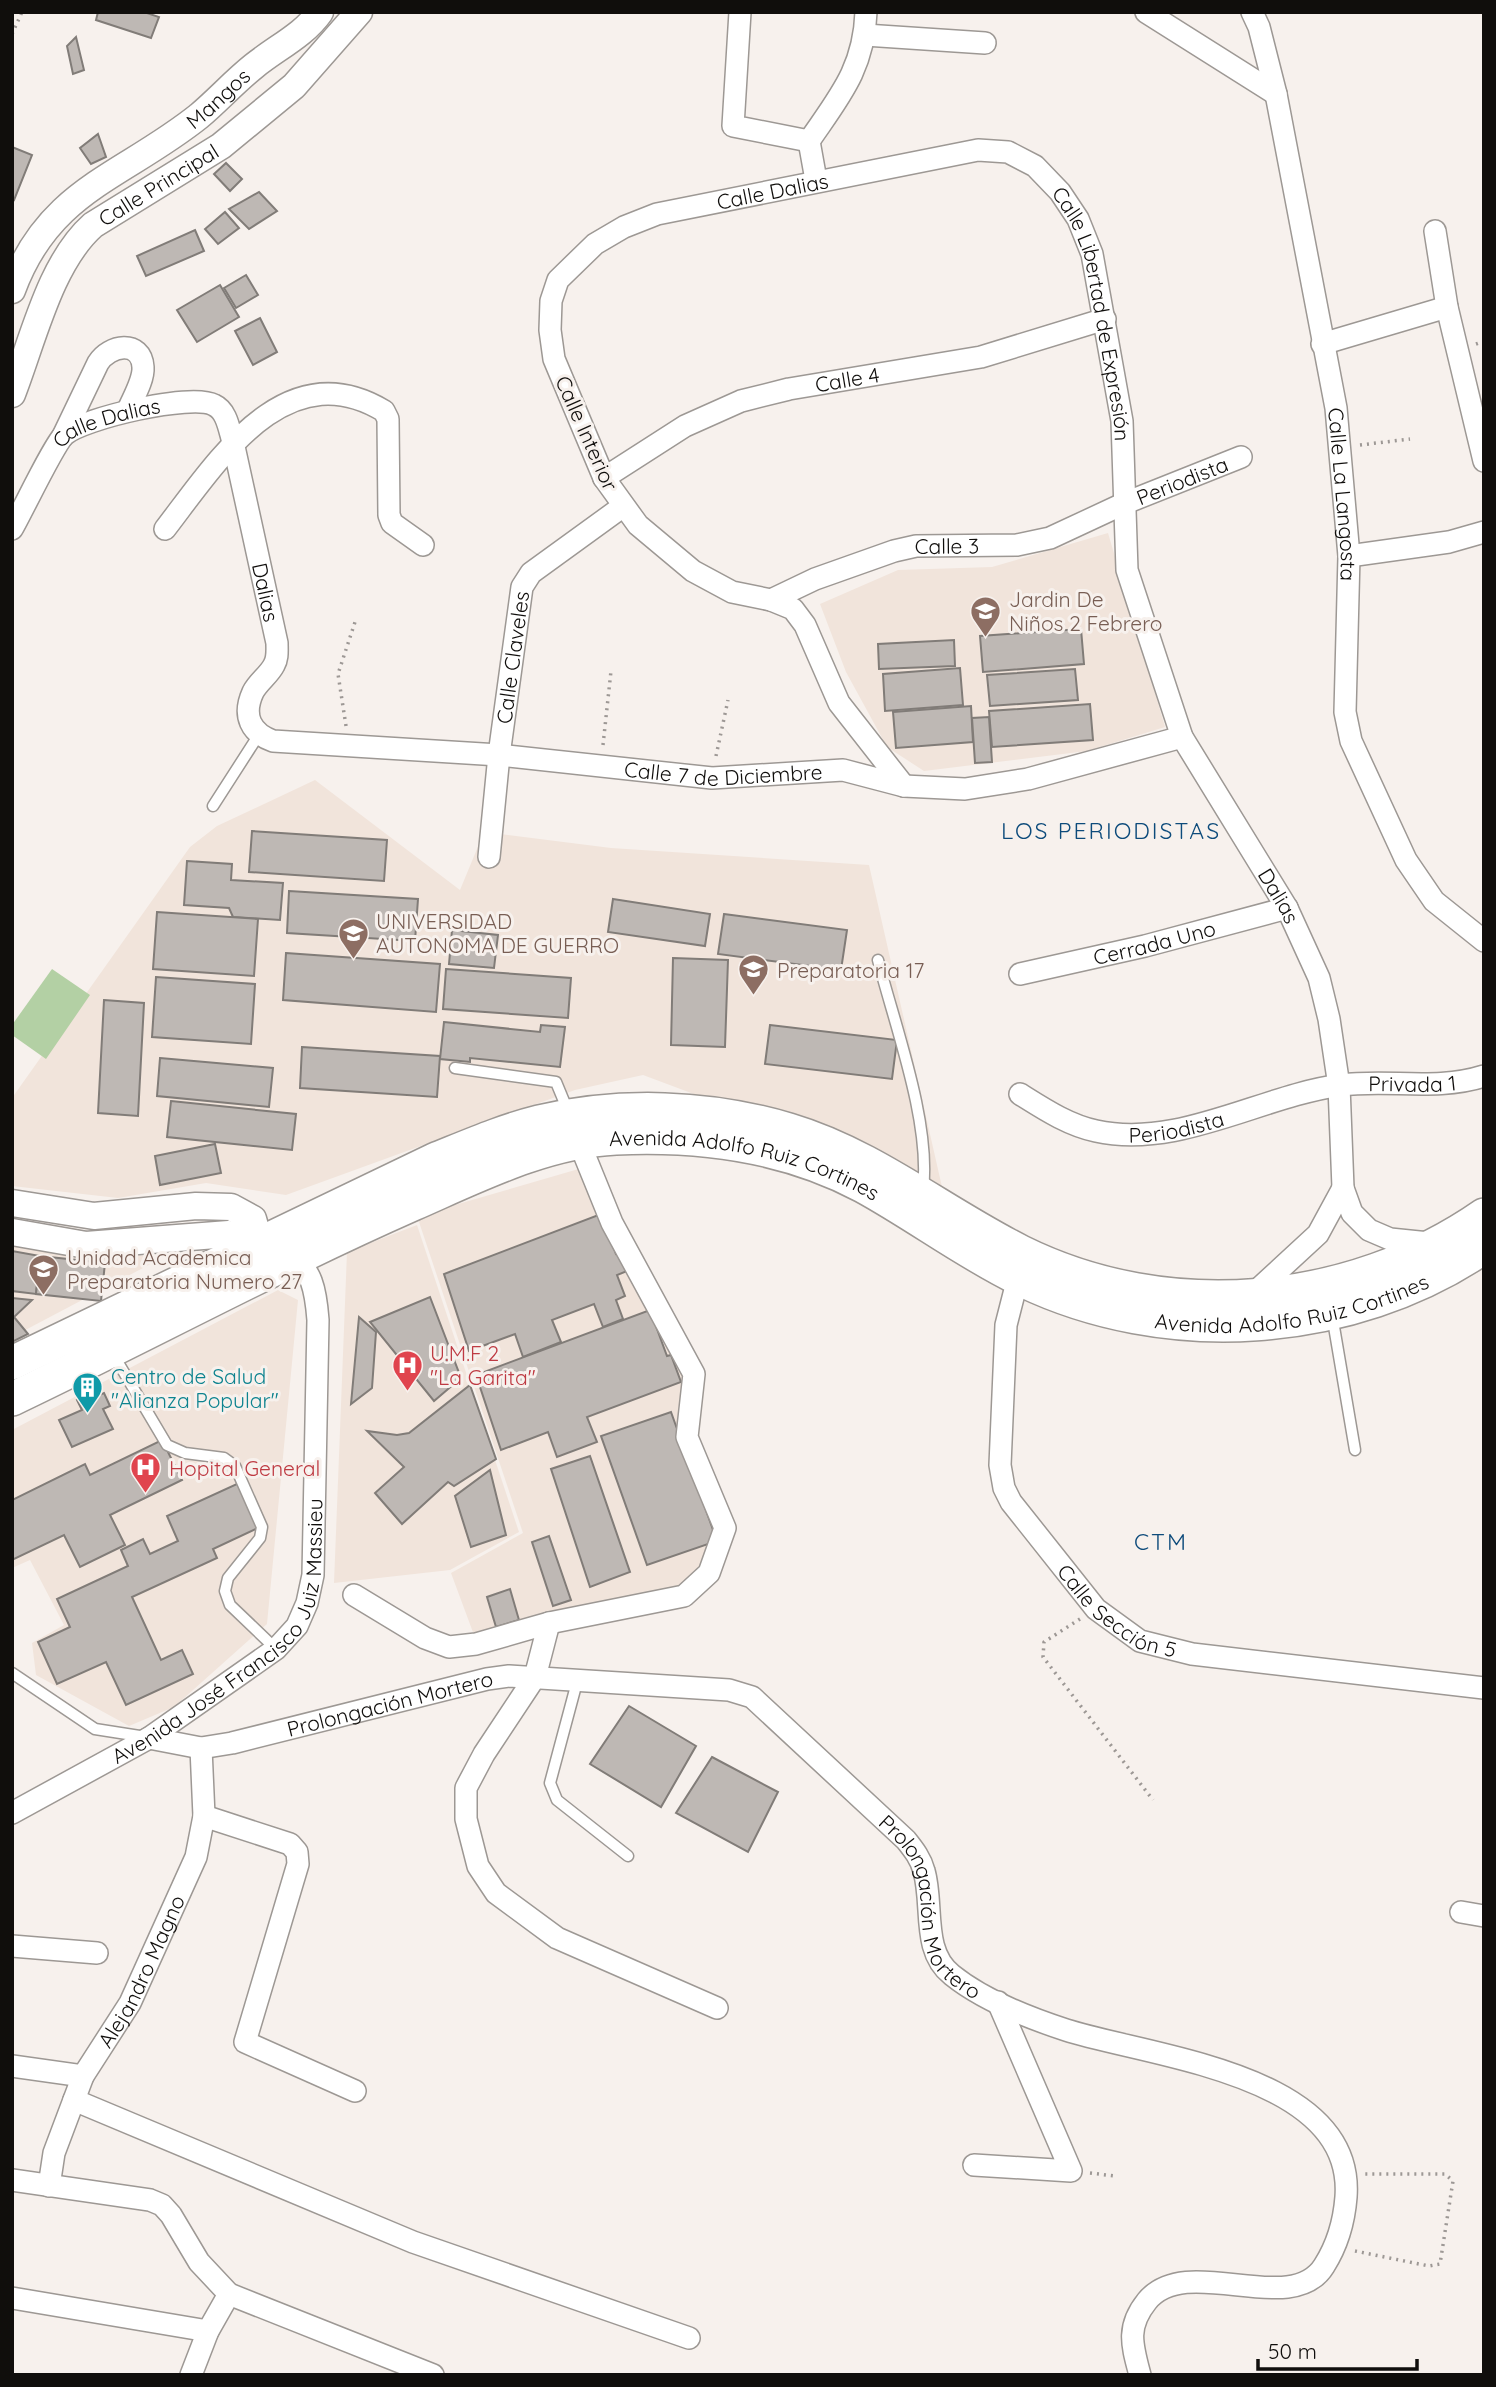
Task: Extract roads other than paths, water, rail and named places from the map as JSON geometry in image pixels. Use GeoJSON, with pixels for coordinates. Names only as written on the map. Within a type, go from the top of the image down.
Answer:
{"type":"FeatureCollection","features":[{"type":"Feature","properties":{"kind":"main road","name":"Avenida Adolfo Ruiz Cortines"},"geometry":{"type":"LineString","coordinates":[[12,1363],[434,1160],[496,1135],[574,1130],[655,1110],[723,1115],[789,1130],[845,1151],[1021,1252],[1078,1275],[1127,1289],[1188,1297],[1249,1297],[1322,1286],[1385,1267],[1483,1226]]}},
{"type":"Feature","properties":{"kind":"main road","name":"Avenida Adolfo Ruiz Cortines"},"geometry":{"type":"LineString","coordinates":[[12,1399],[295,1258],[495,1168],[555,1147],[574,1130]]}},
{"type":"Feature","properties":{"kind":"main road","name":"Avenida Adolfo Ruiz Cortines"},"geometry":{"type":"LineString","coordinates":[[574,1130],[611,1138],[687,1137],[753,1146],[816,1164],[863,1186],[1018,1278],[1056,1295],[1118,1313],[1180,1324],[1248,1325],[1331,1313],[1417,1283],[1483,1226]]}},
{"type":"Feature","properties":{"kind":"street","name":"Mangos"},"geometry":{"type":"LineString","coordinates":[[111,175],[198,117],[254,66],[312,24],[320,12]]}},
{"type":"Feature","properties":{"kind":"street","name":"Calle Principal"},"geometry":{"type":"LineString","coordinates":[[12,394],[61,266],[75,241],[93,225],[222,146],[273,103],[337,41],[359,12]]}},
{"type":"Feature","properties":{"kind":"street"},"geometry":{"type":"LineString","coordinates":[[740,12],[733,126],[809,141]]}},
{"type":"Feature","properties":{"kind":"street"},"geometry":{"type":"LineString","coordinates":[[816,180],[809,141],[852,78],[865,35],[866,12]]}},
{"type":"Feature","properties":{"kind":"street"},"geometry":{"type":"LineString","coordinates":[[1146,12],[1276,94]]}},
{"type":"Feature","properties":{"kind":"street","name":"Calle La Langosta"},"geometry":{"type":"LineString","coordinates":[[1252,12],[1259,27],[1276,94],[1341,447],[1349,556],[1345,712],[1351,741],[1406,860],[1434,901],[1484,941]]}},
{"type":"Feature","properties":{"kind":"street"},"geometry":{"type":"LineString","coordinates":[[865,35],[985,43]]}},
{"type":"Feature","properties":{"kind":"street","name":"Calle Dalias"},"geometry":{"type":"LineString","coordinates":[[558,280],[595,244],[624,227],[657,214],[816,180],[978,150],[1008,152]]}},
{"type":"Feature","properties":{"kind":"street","name":"Calle Libertad de Expresión"},"geometry":{"type":"LineString","coordinates":[[1008,152],[1035,166],[1060,192],[1078,219],[1092,254],[1122,421],[1123,504]]}},
{"type":"Feature","properties":{"kind":"street"},"geometry":{"type":"LineString","coordinates":[[111,175],[131,202]]}},
{"type":"Feature","properties":{"kind":"street","name":"Calle Principal"},"geometry":{"type":"LineString","coordinates":[[12,290],[21,266],[44,228],[72,200],[111,175]]}},
{"type":"Feature","properties":{"kind":"street"},"geometry":{"type":"LineString","coordinates":[[1435,231],[1447,307],[1484,461]]}},
{"type":"Feature","properties":{"kind":"street","name":"Calle Interior"},"geometry":{"type":"LineString","coordinates":[[558,280],[551,301],[550,330],[554,359],[604,478],[622,507],[693,571],[732,592],[771,600],[793,609],[805,625],[839,703],[904,786]]}},
{"type":"Feature","properties":{"kind":"street"},"geometry":{"type":"LineString","coordinates":[[1322,344],[1447,307]]}},
{"type":"Feature","properties":{"kind":"street","name":"Calle 4"},"geometry":{"type":"LineString","coordinates":[[604,478],[684,426],[741,401],[789,389],[970,360],[1105,319]]}},
{"type":"Feature","properties":{"kind":"street"},"geometry":{"type":"LineString","coordinates":[[64,436],[98,363],[104,353],[112,348],[132,350],[141,357],[143,365],[128,410]]}},
{"type":"Feature","properties":{"kind":"street"},"geometry":{"type":"LineString","coordinates":[[165,529],[233,442],[276,408],[309,396],[341,397],[376,406],[384,411],[388,419],[389,515],[392,523],[423,545]]}},
{"type":"Feature","properties":{"kind":"street","name":"Calle Dalias"},"geometry":{"type":"LineString","coordinates":[[12,530],[64,436],[96,420],[128,410],[212,403],[221,410],[233,442]]}},
{"type":"Feature","properties":{"kind":"street","name":"Dalias"},"geometry":{"type":"LineString","coordinates":[[233,442],[277,643],[273,667],[254,691],[248,708],[250,724],[258,736]]}},
{"type":"Feature","properties":{"kind":"street","name":"Periodista"},"geometry":{"type":"LineString","coordinates":[[1123,504],[1241,457]]}},
{"type":"Feature","properties":{"kind":"street","name":"Calle 3"},"geometry":{"type":"LineString","coordinates":[[771,600],[814,579],[894,551],[916,546],[1017,545],[1050,538],[1123,504]]}},
{"type":"Feature","properties":{"kind":"street","name":"Dalias"},"geometry":{"type":"LineString","coordinates":[[1123,504],[1127,570],[1182,737],[1287,908],[1318,978],[1329,1019],[1339,1086],[1343,1188],[1352,1213],[1369,1230],[1390,1239],[1441,1243]]}},
{"type":"Feature","properties":{"kind":"street","name":"Calle Claveles"},"geometry":{"type":"LineString","coordinates":[[489,857],[499,755],[522,587],[531,573],[622,507]]}},
{"type":"Feature","properties":{"kind":"street"},"geometry":{"type":"LineString","coordinates":[[1349,556],[1449,542],[1484,533]]}},
{"type":"Feature","properties":{"kind":"street","name":"Calle 7 de Diciembre"},"geometry":{"type":"LineString","coordinates":[[258,736],[273,741],[499,755],[712,778],[843,770],[904,786],[965,789],[1028,779],[1182,737]]}},
{"type":"Feature","properties":{"kind":"street","name":"Cerrada Uno"},"geometry":{"type":"LineString","coordinates":[[1020,974],[1145,946],[1287,908]]}},
{"type":"Feature","properties":{"kind":"street","name":"Privada 1"},"geometry":{"type":"LineString","coordinates":[[1339,1086],[1435,1085],[1484,1076]]}},
{"type":"Feature","properties":{"kind":"street","name":"Periodista"},"geometry":{"type":"LineString","coordinates":[[1020,1094],[1060,1119],[1097,1132],[1140,1134],[1173,1130],[1339,1086]]}},
{"type":"Feature","properties":{"kind":"street"},"geometry":{"type":"LineString","coordinates":[[354,1595],[425,1638],[449,1647],[476,1644],[549,1623],[684,1596],[709,1573],[725,1528],[687,1437],[694,1374],[612,1223],[574,1130]]}},
{"type":"Feature","properties":{"kind":"street"},"geometry":{"type":"LineString","coordinates":[[1249,1297],[1295,1258],[1318,1234],[1343,1188]]}},
{"type":"Feature","properties":{"kind":"street"},"geometry":{"type":"LineString","coordinates":[[12,1203],[60,1213],[94,1216],[196,1206],[231,1207],[253,1219],[260,1244]]}},
{"type":"Feature","properties":{"kind":"street"},"geometry":{"type":"LineString","coordinates":[[12,1232],[86,1245],[229,1234],[295,1258]]}},
{"type":"Feature","properties":{"kind":"street","name":"Avenida José Francisco Juiz Massieu"},"geometry":{"type":"LineString","coordinates":[[12,1814],[149,1738],[276,1649],[297,1626],[307,1602],[313,1575],[316,1291],[295,1258]]}},
{"type":"Feature","properties":{"kind":"street","name":"Calle Sección 5"},"geometry":{"type":"LineString","coordinates":[[1018,1278],[1006,1325],[1000,1465],[1004,1488],[1011,1502],[1096,1609],[1140,1641],[1192,1654],[1484,1688]]}},
{"type":"Feature","properties":{"kind":"street"},"geometry":{"type":"LineString","coordinates":[[549,1623],[535,1677],[484,1754],[467,1788],[466,1819],[478,1866],[496,1893],[557,1938],[717,2008]]}},
{"type":"Feature","properties":{"kind":"street","name":"Prolongación Mortero"},"geometry":{"type":"LineString","coordinates":[[149,1738],[201,1748],[232,1743],[487,1679],[535,1677],[577,1682],[729,1690],[752,1697],[771,1711],[906,1840],[919,1857],[925,1873],[933,1941],[938,1960],[952,1975],[998,2002],[1065,2030],[1249,2080],[1285,2096],[1312,2117],[1332,2140],[1347,2175],[1344,2219],[1336,2247],[1322,2271],[1300,2284],[1276,2289],[1192,2281],[1170,2284],[1152,2295],[1135,2316],[1132,2342],[1140,2375]]}},
{"type":"Feature","properties":{"kind":"street","name":"Alejandro Magno"},"geometry":{"type":"LineString","coordinates":[[49,2186],[54,2153],[83,2076],[130,2003],[195,1857],[204,1816],[201,1748]]}},
{"type":"Feature","properties":{"kind":"street"},"geometry":{"type":"LineString","coordinates":[[204,1816],[290,1844],[297,1852],[298,1864],[245,2042],[355,2091]]}},
{"type":"Feature","properties":{"kind":"street"},"geometry":{"type":"LineString","coordinates":[[1461,1912],[1484,1916]]}},
{"type":"Feature","properties":{"kind":"street"},"geometry":{"type":"LineString","coordinates":[[12,1946],[97,1953]]}},
{"type":"Feature","properties":{"kind":"street"},"geometry":{"type":"LineString","coordinates":[[974,2165],[1071,2171],[998,2002]]}},
{"type":"Feature","properties":{"kind":"street"},"geometry":{"type":"LineString","coordinates":[[12,2066],[83,2076]]}},
{"type":"Feature","properties":{"kind":"street"},"geometry":{"type":"LineString","coordinates":[[74,2101],[412,2242],[689,2338]]}},
{"type":"Feature","properties":{"kind":"street"},"geometry":{"type":"LineString","coordinates":[[12,2180],[150,2200],[162,2205],[199,2262],[229,2294],[433,2375]]}},
{"type":"Feature","properties":{"kind":"street"},"geometry":{"type":"LineString","coordinates":[[191,2375],[208,2331],[229,2294]]}},
{"type":"Feature","properties":{"kind":"street"},"geometry":{"type":"LineString","coordinates":[[12,2298],[208,2331]]}},
{"type":"Feature","properties":{"kind":"lane"},"geometry":{"type":"LineString","coordinates":[[213,806],[258,736]]}},
{"type":"Feature","properties":{"kind":"lane"},"geometry":{"type":"LineString","coordinates":[[878,960],[923,1134],[926,1166],[922,1195]]}},
{"type":"Feature","properties":{"kind":"lane"},"geometry":{"type":"LineString","coordinates":[[455,1068],[555,1082],[574,1130]]}},
{"type":"Feature","properties":{"kind":"lane"},"geometry":{"type":"LineString","coordinates":[[1331,1313],[1355,1450]]}},
{"type":"Feature","properties":{"kind":"lane"},"geometry":{"type":"LineString","coordinates":[[111,1350],[167,1445],[185,1453],[223,1458],[235,1466],[262,1527],[260,1538],[228,1578],[225,1591],[230,1605],[276,1649]]}},
{"type":"Feature","properties":{"kind":"lane"},"geometry":{"type":"LineString","coordinates":[[12,1673],[95,1729],[149,1738]]}},
{"type":"Feature","properties":{"kind":"lane"},"geometry":{"type":"LineString","coordinates":[[577,1682],[550,1783],[557,1800],[628,1856]]}},
{"type":"Feature","properties":{"kind":"place","name":"Jardin De Niños 2 Febrero"},"geometry":{"type":"Point","coordinates":[986,638]}},
{"type":"Feature","properties":{"kind":"place","name":"UNIVERSIDAD AUTONOMA DE GUERRO"},"geometry":{"type":"Point","coordinates":[353,960]}},
{"type":"Feature","properties":{"kind":"place","name":"Preparatoria 17"},"geometry":{"type":"Point","coordinates":[754,997]}},
{"type":"Feature","properties":{"kind":"place","name":"Unidad Academica Preparatoria Numero 27"},"geometry":{"type":"Point","coordinates":[44,1296]}},
{"type":"Feature","properties":{"kind":"place","name":"U.M.F 2 \"La Garita\""},"geometry":{"type":"Point","coordinates":[407,1392]}},
{"type":"Feature","properties":{"kind":"place","name":"Centro de Salud \"Alianza Popular\""},"geometry":{"type":"Point","coordinates":[88,1415]}},
{"type":"Feature","properties":{"kind":"place","name":"Hopital General"},"geometry":{"type":"Point","coordinates":[146,1495]}},
{"type":"Feature","properties":{"kind":"district","name":"LOS PERIODISTAS"},"geometry":{"type":"Point","coordinates":[1111,830]}},
{"type":"Feature","properties":{"kind":"district","name":"CTM"},"geometry":{"type":"Point","coordinates":[1161,1541]}}]}
